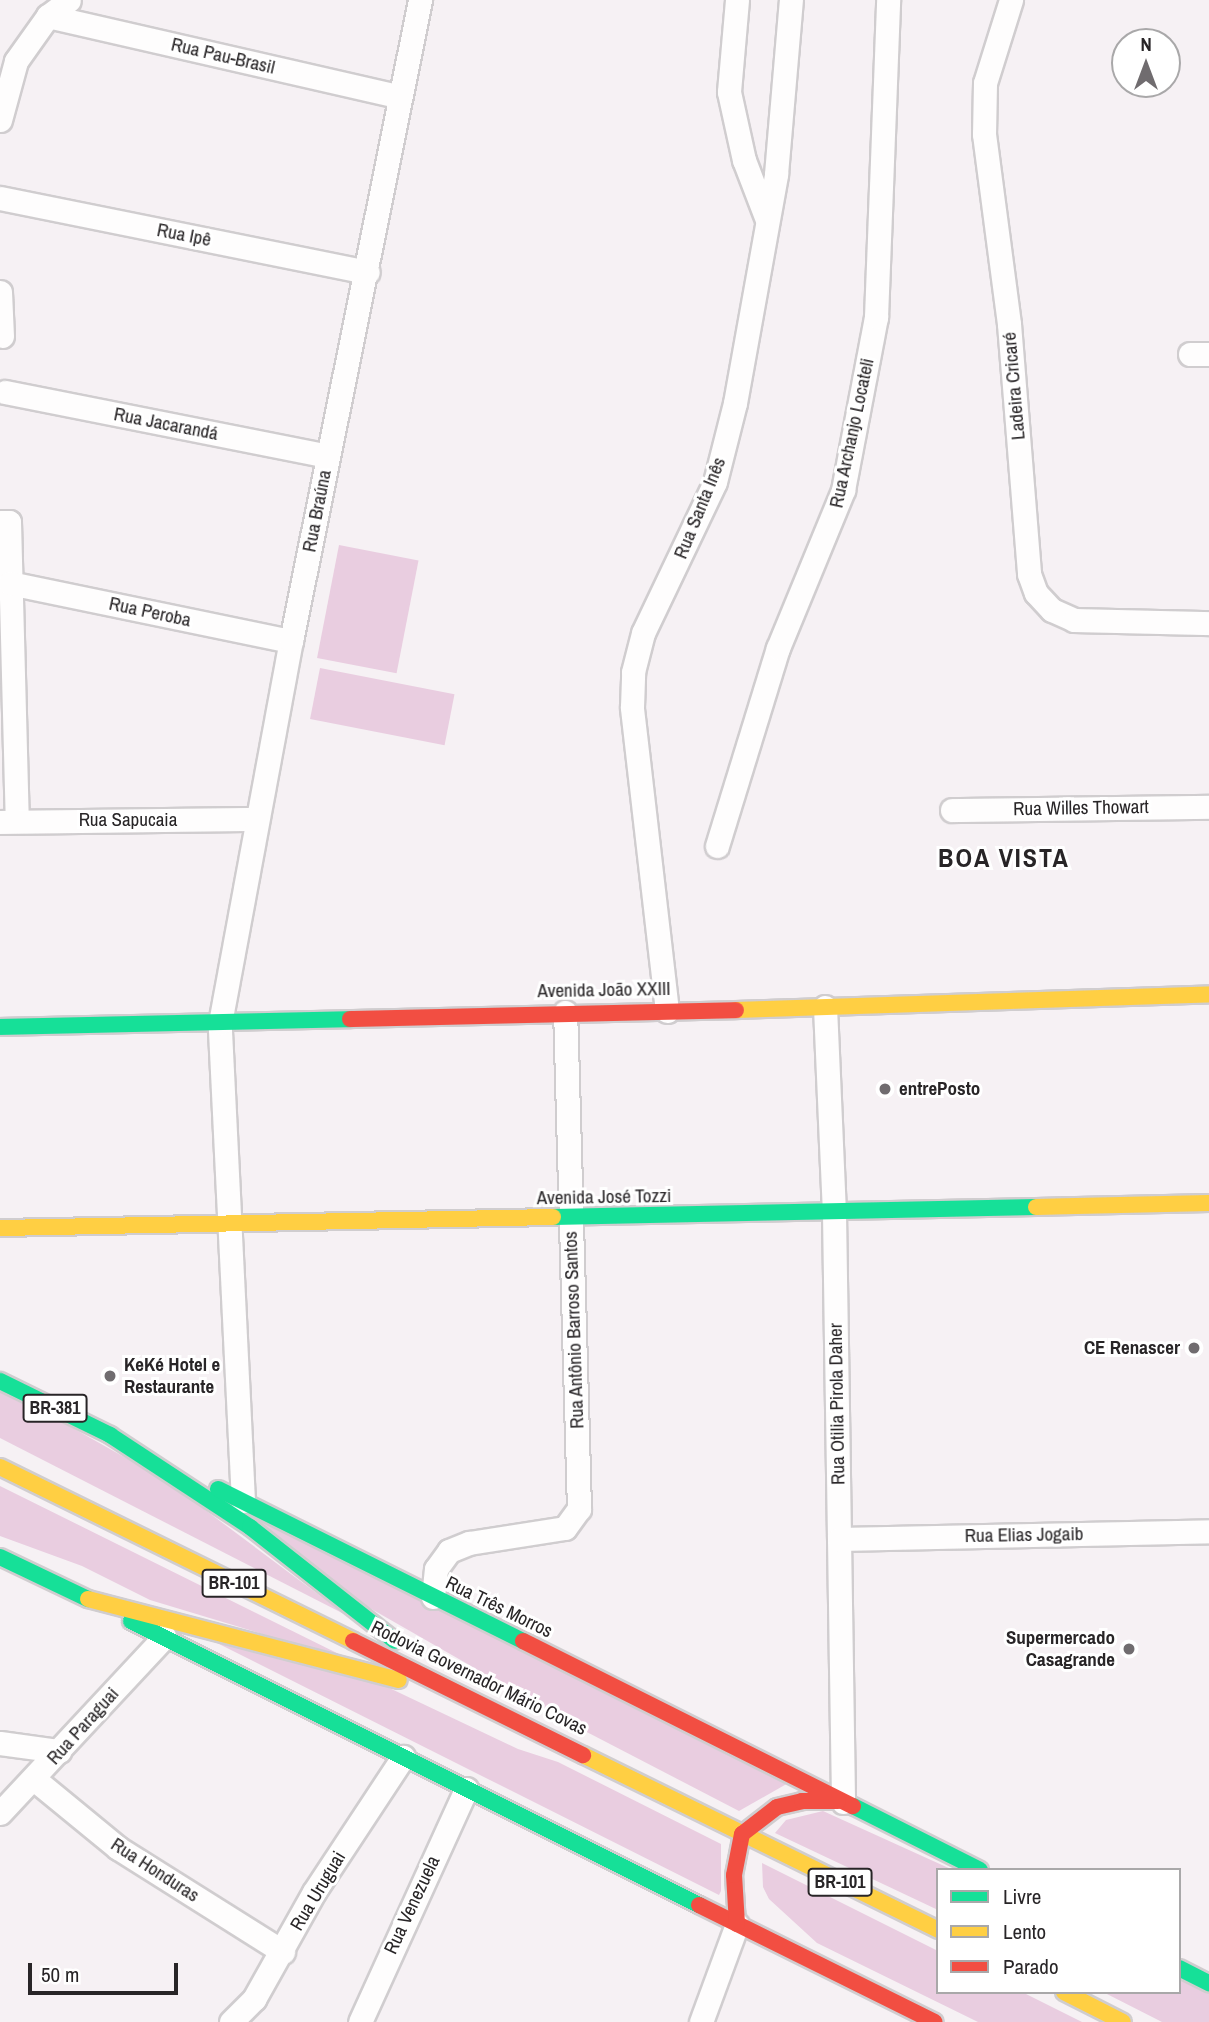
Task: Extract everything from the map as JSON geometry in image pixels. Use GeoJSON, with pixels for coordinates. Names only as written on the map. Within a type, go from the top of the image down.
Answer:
{"type":"FeatureCollection","features":[{"type":"Feature","properties":{"kind":"main road","name":"Avenida João XXIII"},"geometry":{"type":"LineString","coordinates":[[0,1027],[825,1007],[1209,994]]}},
{"type":"Feature","properties":{"kind":"main road","name":"Avenida José Tozzi"},"geometry":{"type":"LineString","coordinates":[[0,1228],[571,1219],[1209,1203]]}},
{"type":"Feature","properties":{"kind":"main road","name":"Rua Três Morros"},"geometry":{"type":"LineString","coordinates":[[0,1381],[976,1868]]}},
{"type":"Feature","properties":{"kind":"main road"},"geometry":{"type":"LineString","coordinates":[[110,1435],[250,1527],[321,1587],[470,1696]]}},
{"type":"Feature","properties":{"kind":"main road","name":"Rodovia Governador Mário Covas"},"geometry":{"type":"LineString","coordinates":[[0,1466],[470,1696],[936,1929]]}},
{"type":"Feature","properties":{"kind":"main road"},"geometry":{"type":"LineString","coordinates":[[0,1557],[935,2022]]}},
{"type":"Feature","properties":{"kind":"main road"},"geometry":{"type":"LineString","coordinates":[[88,1599],[470,1696]]}},
{"type":"Feature","properties":{"kind":"main road"},"geometry":{"type":"LineString","coordinates":[[737,1924],[734,1875],[742,1834],[777,1807],[802,1801],[843,1801]]}},
{"type":"Feature","properties":{"kind":"main road"},"geometry":{"type":"LineString","coordinates":[[1181,1969],[1209,1983]]}},
{"type":"Feature","properties":{"kind":"main road"},"geometry":{"type":"LineString","coordinates":[[1068,1994],[1123,2022]]}},
{"type":"Feature","properties":{"kind":"street"},"geometry":{"type":"LineString","coordinates":[[0,120],[16,61],[48,16],[69,0]]}},
{"type":"Feature","properties":{"kind":"street","name":"Rua Braúna"},"geometry":{"type":"LineString","coordinates":[[243,1502],[220,1023],[256,819],[328,456],[368,272],[398,96],[420,0]]}},
{"type":"Feature","properties":{"kind":"street"},"geometry":{"type":"LineString","coordinates":[[737,0],[729,92],[744,160],[767,220]]}},
{"type":"Feature","properties":{"kind":"street","name":"Rua Santa Inês"},"geometry":{"type":"LineString","coordinates":[[667,1010],[632,707],[633,672],[643,633],[715,482],[735,403],[776,174],[791,0]]}},
{"type":"Feature","properties":{"kind":"street","name":"Rua Archanjo Locateli"},"geometry":{"type":"LineString","coordinates":[[717,846],[778,648],[843,490],[876,317],[888,0]]}},
{"type":"Feature","properties":{"kind":"street","name":"Ladeira Cricaré"},"geometry":{"type":"LineString","coordinates":[[1011,0],[985,83],[984,134],[1009,324],[1029,574],[1036,593],[1052,610],[1074,620],[1209,623]]}},
{"type":"Feature","properties":{"kind":"street","name":"Rua Pau-Brasil"},"geometry":{"type":"LineString","coordinates":[[48,16],[398,96]]}},
{"type":"Feature","properties":{"kind":"street","name":"Rua Ipê"},"geometry":{"type":"LineString","coordinates":[[0,198],[368,272]]}},
{"type":"Feature","properties":{"kind":"street"},"geometry":{"type":"LineString","coordinates":[[0,292],[2,336]]}},
{"type":"Feature","properties":{"kind":"street","name":"Rua Jacarandá"},"geometry":{"type":"LineString","coordinates":[[5,392],[328,456]]}},
{"type":"Feature","properties":{"kind":"street"},"geometry":{"type":"LineString","coordinates":[[4,522],[10,583],[9,821]]}},
{"type":"Feature","properties":{"kind":"street","name":"Rua Peroba"},"geometry":{"type":"LineString","coordinates":[[10,583],[291,641]]}},
{"type":"Feature","properties":{"kind":"street","name":"Rua Willes Thowart"},"geometry":{"type":"LineString","coordinates":[[952,810],[1209,807]]}},
{"type":"Feature","properties":{"kind":"street","name":"Rua Sapucaia"},"geometry":{"type":"LineString","coordinates":[[9,821],[256,819]]}},
{"type":"Feature","properties":{"kind":"street","name":"Rua Otilia Pirola Daher"},"geometry":{"type":"LineString","coordinates":[[825,1007],[834,1213],[843,1801]]}},
{"type":"Feature","properties":{"kind":"street","name":"Rua Antônio Barroso Santos"},"geometry":{"type":"LineString","coordinates":[[433,1597],[436,1569],[449,1551],[469,1543],[556,1530],[574,1521],[580,1493],[565,1012]]}},
{"type":"Feature","properties":{"kind":"street","name":"Rua Elias Jogaib"},"geometry":{"type":"LineString","coordinates":[[839,1538],[1209,1531]]}},
{"type":"Feature","properties":{"kind":"street","name":"Rua Paraguai"},"geometry":{"type":"LineString","coordinates":[[0,1813],[164,1637]]}},
{"type":"Feature","properties":{"kind":"street"},"geometry":{"type":"LineString","coordinates":[[0,1743],[58,1751]]}},
{"type":"Feature","properties":{"kind":"street","name":"Rua Uruguai"},"geometry":{"type":"LineString","coordinates":[[231,2022],[254,1999],[283,1952],[314,1892],[403,1757]]}},
{"type":"Feature","properties":{"kind":"street","name":"Rua Honduras"},"geometry":{"type":"LineString","coordinates":[[34,1779],[118,1848],[283,1952]]}},
{"type":"Feature","properties":{"kind":"street","name":"Rua Venezuela"},"geometry":{"type":"LineString","coordinates":[[360,2022],[466,1789]]}},
{"type":"Feature","properties":{"kind":"street"},"geometry":{"type":"LineString","coordinates":[[701,2022],[737,1924]]}},
{"type":"Feature","properties":{"kind":"shaded area"},"geometry":{"type":"Polygon","coordinates":[[[339,545],[419,560],[397,673],[317,658],[339,545]]]}},
{"type":"Feature","properties":{"kind":"shaded area"},"geometry":{"type":"Polygon","coordinates":[[[320,668],[454,694],[445,745],[310,719],[320,668]]]}},
{"type":"Feature","properties":{"kind":"shaded area"},"geometry":{"type":"Polygon","coordinates":[[[0,1387],[165,1480],[346,1615],[0,1438],[0,1387]]]}},
{"type":"Feature","properties":{"kind":"shaded area"},"geometry":{"type":"Polygon","coordinates":[[[0,1486],[355,1662],[150,1600],[82,1566],[0,1536],[0,1486]]]}},
{"type":"Feature","properties":{"kind":"shaded area"},"geometry":{"type":"Polygon","coordinates":[[[237,1505],[790,1782],[739,1811],[581,1729],[347,1595],[237,1505]]]}},
{"type":"Feature","properties":{"kind":"shaded area"},"geometry":{"type":"Polygon","coordinates":[[[203,1636],[383,1685],[518,1749],[558,1762],[721,1844],[721,1891],[719,1895],[203,1636]]]}},
{"type":"Feature","properties":{"kind":"shaded area"},"geometry":{"type":"Polygon","coordinates":[[[823,1811],[949,1868],[936,1868],[936,1909],[775,1833],[786,1820],[823,1811]]]}},
{"type":"Feature","properties":{"kind":"shaded area"},"geometry":{"type":"Polygon","coordinates":[[[762,1863],[936,1950],[936,1994],[1026,1994],[1082,2022],[978,2022],[817,1943],[769,1899],[763,1887],[762,1863]]]}},
{"type":"Feature","properties":{"kind":"shaded area"},"geometry":{"type":"Polygon","coordinates":[[[1181,1979],[1209,1992],[1209,2022],[1162,2022],[1107,1994],[1181,1994],[1181,1979]]]}},
{"type":"Feature","properties":{"kind":"traffic: fast"},"geometry":{"type":"LineString","coordinates":[[0,1027],[350,1019]]}},
{"type":"Feature","properties":{"kind":"traffic: fast"},"geometry":{"type":"LineString","coordinates":[[553,1217],[1036,1207]]}},
{"type":"Feature","properties":{"kind":"traffic: fast"},"geometry":{"type":"LineString","coordinates":[[0,1381],[110,1435]]}},
{"type":"Feature","properties":{"kind":"traffic: fast"},"geometry":{"type":"LineString","coordinates":[[110,1435],[250,1527],[395,1641]]}},
{"type":"Feature","properties":{"kind":"traffic: fast"},"geometry":{"type":"LineString","coordinates":[[218,1489],[523,1641]]}},
{"type":"Feature","properties":{"kind":"traffic: fast"},"geometry":{"type":"LineString","coordinates":[[0,1557],[88,1599]]}},
{"type":"Feature","properties":{"kind":"traffic: fast"},"geometry":{"type":"LineString","coordinates":[[131,1621],[699,1905]]}},
{"type":"Feature","properties":{"kind":"traffic: fast"},"geometry":{"type":"LineString","coordinates":[[853,1806],[976,1868]]}},
{"type":"Feature","properties":{"kind":"traffic: fast"},"geometry":{"type":"LineString","coordinates":[[1181,1969],[1209,1983]]}},
{"type":"Feature","properties":{"kind":"traffic: slow"},"geometry":{"type":"LineString","coordinates":[[736,1010],[1209,994]]}},
{"type":"Feature","properties":{"kind":"traffic: slow"},"geometry":{"type":"LineString","coordinates":[[1036,1207],[1209,1203]]}},
{"type":"Feature","properties":{"kind":"traffic: slow"},"geometry":{"type":"LineString","coordinates":[[0,1228],[553,1217]]}},
{"type":"Feature","properties":{"kind":"traffic: slow"},"geometry":{"type":"LineString","coordinates":[[0,1467],[353,1641]]}},
{"type":"Feature","properties":{"kind":"traffic: slow"},"geometry":{"type":"LineString","coordinates":[[88,1599],[399,1680]]}},
{"type":"Feature","properties":{"kind":"traffic: slow"},"geometry":{"type":"LineString","coordinates":[[583,1755],[936,1929]]}},
{"type":"Feature","properties":{"kind":"traffic: slow"},"geometry":{"type":"LineString","coordinates":[[1068,1994],[1123,2022]]}},
{"type":"Feature","properties":{"kind":"traffic: jam"},"geometry":{"type":"LineString","coordinates":[[350,1019],[736,1010]]}},
{"type":"Feature","properties":{"kind":"traffic: jam"},"geometry":{"type":"LineString","coordinates":[[353,1641],[583,1755]]}},
{"type":"Feature","properties":{"kind":"traffic: jam"},"geometry":{"type":"LineString","coordinates":[[523,1641],[853,1806]]}},
{"type":"Feature","properties":{"kind":"traffic: jam"},"geometry":{"type":"LineString","coordinates":[[737,1924],[734,1875],[742,1834],[777,1807],[802,1801],[838,1801]]}},
{"type":"Feature","properties":{"kind":"traffic: jam"},"geometry":{"type":"LineString","coordinates":[[699,1905],[935,2022]]}},
{"type":"Feature","properties":{"kind":"place","name":"entrePosto"},"geometry":{"type":"Point","coordinates":[885,1089]}},
{"type":"Feature","properties":{"kind":"place","name":"CE Renascer"},"geometry":{"type":"Point","coordinates":[1194,1348]}},
{"type":"Feature","properties":{"kind":"place","name":"KeKé Hotel e Restaurante"},"geometry":{"type":"Point","coordinates":[110,1376]}},
{"type":"Feature","properties":{"kind":"place","name":"Supermercado Casagrande"},"geometry":{"type":"Point","coordinates":[1129,1649]}},
{"type":"Feature","properties":{"kind":"district","name":"BOA VISTA"},"geometry":{"type":"Point","coordinates":[1004,858]}}]}
